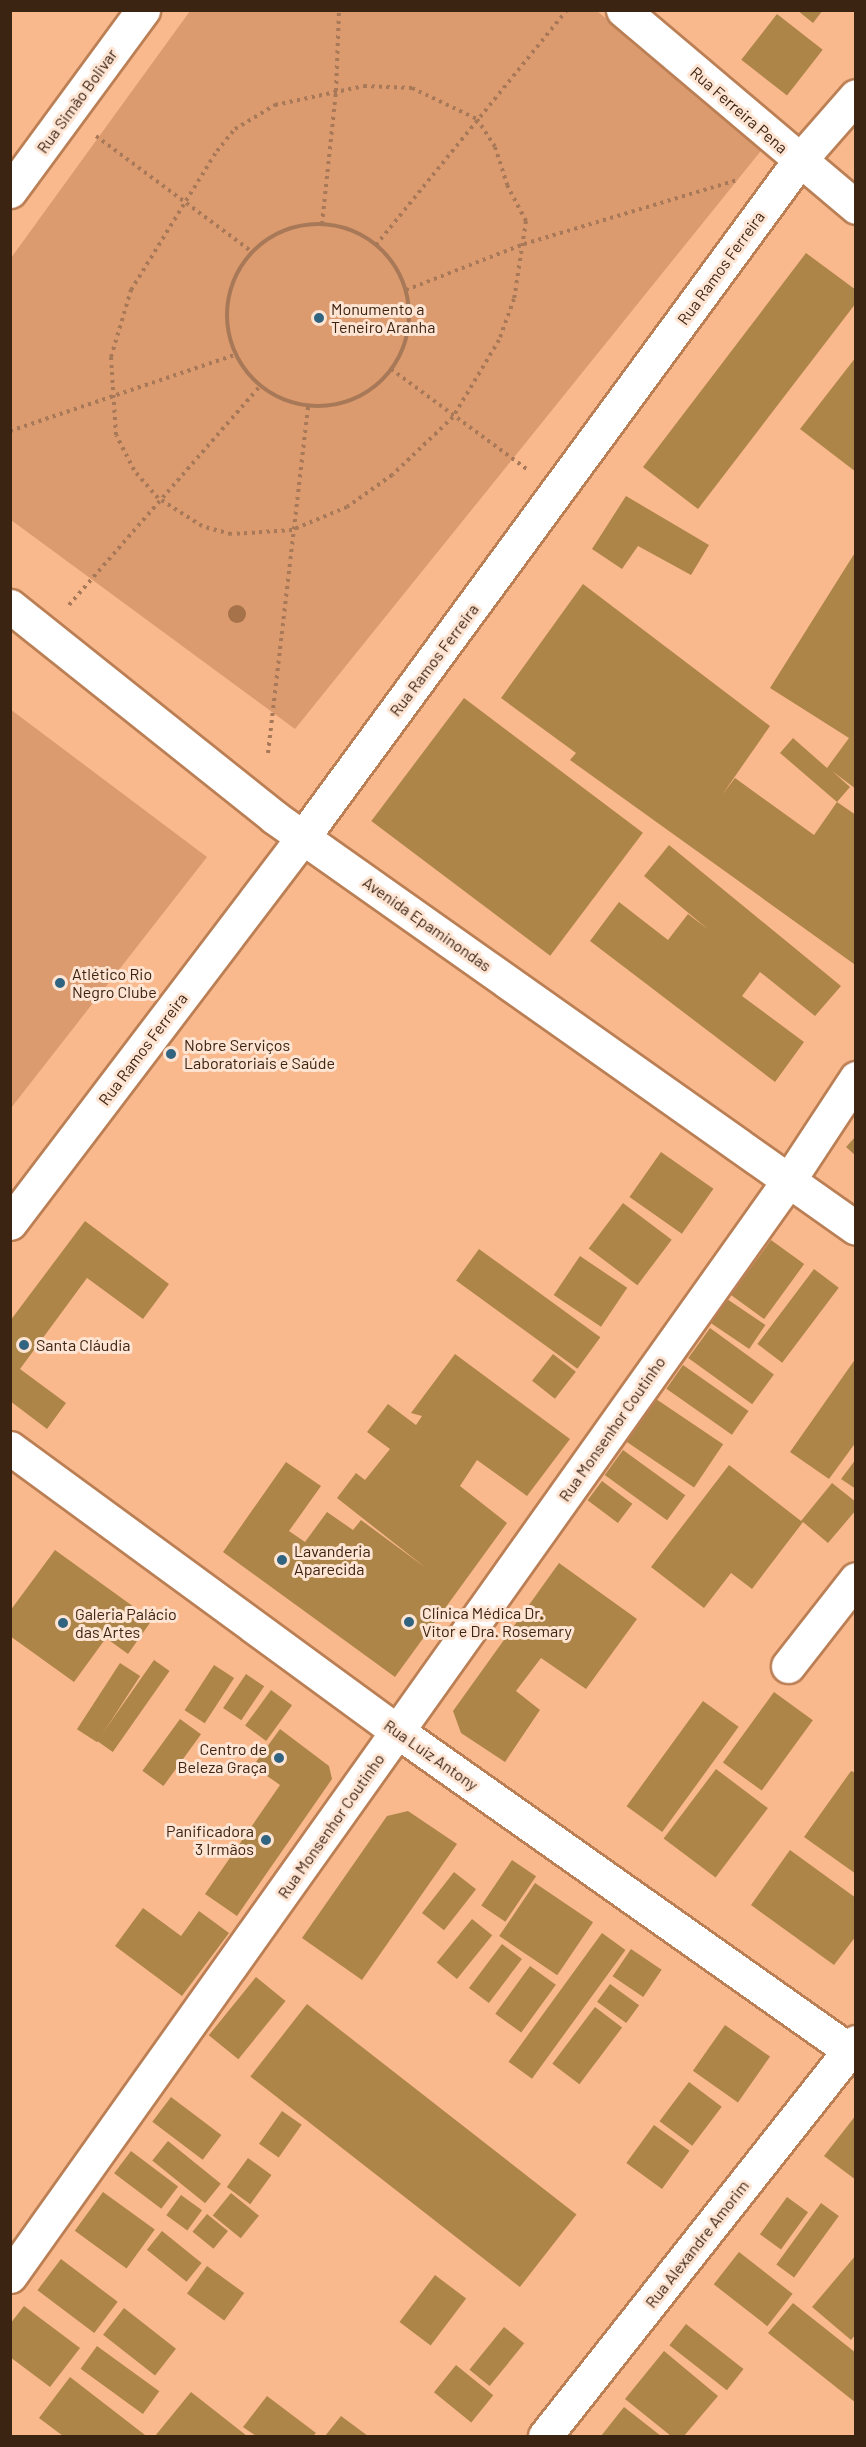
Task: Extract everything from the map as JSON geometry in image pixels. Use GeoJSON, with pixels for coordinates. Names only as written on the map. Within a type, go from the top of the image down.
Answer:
{"type":"FeatureCollection","features":[{"type":"Feature","properties":{"kind":"street","name":"Rua Simão Bolivar"},"geometry":{"type":"LineString","coordinates":[[10,191],[68,117],[143,10]]}},
{"type":"Feature","properties":{"kind":"street","name":"Rua Ferreira Pena"},"geometry":{"type":"LineString","coordinates":[[623,10],[855,207]]}},
{"type":"Feature","properties":{"kind":"street","name":"Rua Ramos Ferreira"},"geometry":{"type":"LineString","coordinates":[[10,1223],[303,837],[799,161],[855,96]]}},
{"type":"Feature","properties":{"kind":"street","name":"Avenida Epaminondas"},"geometry":{"type":"LineString","coordinates":[[10,606],[46,632],[303,837],[855,1228]]}},
{"type":"Feature","properties":{"kind":"street","name":"Rua Monsenhor Coutinho"},"geometry":{"type":"LineString","coordinates":[[10,2276],[789,1180],[855,1078]]}},
{"type":"Feature","properties":{"kind":"street","name":"Rua Luiz Antony"},"geometry":{"type":"LineString","coordinates":[[10,1449],[397,1731],[853,2049]]}},
{"type":"Feature","properties":{"kind":"street"},"geometry":{"type":"LineString","coordinates":[[788,1666],[855,1579]]}},
{"type":"Feature","properties":{"kind":"street","name":"Rua Alexandre Amorim"},"geometry":{"type":"LineString","coordinates":[[545,2436],[853,2049]]}},
{"type":"Feature","properties":{"kind":"path"},"geometry":{"type":"LineString","coordinates":[[322,224],[336,91],[339,10]]}},
{"type":"Feature","properties":{"kind":"path"},"geometry":{"type":"LineString","coordinates":[[376,244],[567,10]]}},
{"type":"Feature","properties":{"kind":"path"},"geometry":{"type":"LineString","coordinates":[[364,86],[412,88],[477,119],[495,147],[507,185],[526,221],[514,299],[499,340],[453,417],[392,475],[347,507],[292,530],[231,534],[202,525],[158,498],[134,470],[116,435],[111,357],[131,290],[185,200],[236,129],[275,105],[336,91],[364,86]]}},
{"type":"Feature","properties":{"kind":"path"},"geometry":{"type":"LineString","coordinates":[[68,117],[185,200],[252,252]]}},
{"type":"Feature","properties":{"kind":"path"},"geometry":{"type":"LineString","coordinates":[[406,290],[524,244],[742,179]]}},
{"type":"Feature","properties":{"kind":"path"},"geometry":{"type":"LineString","coordinates":[[322,224],[351,230],[376,244],[389,257],[406,290],[409,318],[404,344],[391,369],[370,390],[342,403],[308,406],[284,401],[260,386],[235,355],[228,331],[227,306],[234,281],[252,252],[267,239],[293,227],[322,224]]}},
{"type":"Feature","properties":{"kind":"path"},"geometry":{"type":"LineString","coordinates":[[10,431],[235,355]]}},
{"type":"Feature","properties":{"kind":"path"},"geometry":{"type":"LineString","coordinates":[[391,369],[453,417],[559,491]]}},
{"type":"Feature","properties":{"kind":"path"},"geometry":{"type":"LineString","coordinates":[[46,632],[158,498],[260,386]]}},
{"type":"Feature","properties":{"kind":"path"},"geometry":{"type":"LineString","coordinates":[[268,753],[308,406]]}},
{"type":"Feature","properties":{"kind":"shaded area"},"geometry":{"type":"Polygon","coordinates":[[[190,11],[597,11],[764,147],[295,729],[11,520],[11,258],[190,11]]]}},
{"type":"Feature","properties":{"kind":"shaded area","name":"Atlético Rio Negro Clube"},"geometry":{"type":"Polygon","coordinates":[[[10,709],[207,857],[11,1108],[10,1108],[10,709]]]}},
{"type":"Feature","properties":{"kind":"building"},"geometry":{"type":"Polygon","coordinates":[[[797,10],[823,10],[813,23],[797,10]]]}},
{"type":"Feature","properties":{"kind":"building"},"geometry":{"type":"Polygon","coordinates":[[[777,14],[823,50],[787,95],[741,60],[777,14]]]}},
{"type":"Feature","properties":{"kind":"building"},"geometry":{"type":"Polygon","coordinates":[[[806,253],[856,290],[856,303],[698,509],[643,467],[806,253]]]}},
{"type":"Feature","properties":{"kind":"building"},"geometry":{"type":"Polygon","coordinates":[[[856,357],[856,472],[800,429],[856,357]]]}},
{"type":"Feature","properties":{"kind":"building"},"geometry":{"type":"Polygon","coordinates":[[[626,496],[709,545],[691,575],[638,546],[622,569],[592,549],[626,496]]]}},
{"type":"Feature","properties":{"kind":"building"},"geometry":{"type":"Polygon","coordinates":[[[856,551],[856,789],[832,771],[850,787],[837,802],[780,753],[793,738],[827,768],[849,738],[770,688],[856,551]]]}},
{"type":"Feature","properties":{"kind":"building"},"geometry":{"type":"Polygon","coordinates":[[[583,584],[770,726],[722,795],[735,778],[814,835],[837,802],[856,815],[854,964],[570,760],[576,753],[501,698],[583,584]]]}},
{"type":"Feature","properties":{"kind":"building"},"geometry":{"type":"Polygon","coordinates":[[[464,698],[643,833],[550,956],[371,821],[464,698]]]}},
{"type":"Feature","properties":{"kind":"building"},"geometry":{"type":"Polygon","coordinates":[[[669,845],[841,986],[815,1016],[760,972],[742,996],[804,1042],[775,1082],[590,941],[619,902],[668,940],[688,914],[709,930],[644,876],[669,845]]]}},
{"type":"Feature","properties":{"kind":"building"},"geometry":{"type":"Polygon","coordinates":[[[856,1136],[856,1156],[846,1147],[856,1136]]]}},
{"type":"Feature","properties":{"kind":"building"},"geometry":{"type":"Polygon","coordinates":[[[661,1152],[713,1189],[682,1234],[629,1197],[661,1152]]]}},
{"type":"Feature","properties":{"kind":"building"},"geometry":{"type":"Polygon","coordinates":[[[623,1203],[672,1240],[637,1285],[589,1249],[623,1203]]]}},
{"type":"Feature","properties":{"kind":"building","name":"Santa Cláudia"},"geometry":{"type":"Polygon","coordinates":[[[85,1221],[169,1284],[143,1319],[87,1278],[20,1369],[66,1403],[47,1429],[10,1401],[10,1321],[85,1221]]]}},
{"type":"Feature","properties":{"kind":"building"},"geometry":{"type":"Polygon","coordinates":[[[771,1240],[804,1264],[764,1319],[731,1295],[771,1240]]]}},
{"type":"Feature","properties":{"kind":"building"},"geometry":{"type":"Polygon","coordinates":[[[479,1249],[600,1337],[577,1369],[456,1281],[479,1249]]]}},
{"type":"Feature","properties":{"kind":"building"},"geometry":{"type":"Polygon","coordinates":[[[580,1256],[627,1288],[601,1327],[554,1295],[580,1256]]]}},
{"type":"Feature","properties":{"kind":"building"},"geometry":{"type":"Polygon","coordinates":[[[814,1269],[839,1288],[782,1363],[757,1344],[814,1269]]]}},
{"type":"Feature","properties":{"kind":"building"},"geometry":{"type":"Polygon","coordinates":[[[724,1297],[765,1325],[749,1349],[708,1321],[724,1297]]]}},
{"type":"Feature","properties":{"kind":"building"},"geometry":{"type":"Polygon","coordinates":[[[710,1328],[774,1374],[752,1404],[688,1358],[710,1328]]]}},
{"type":"Feature","properties":{"kind":"building"},"geometry":{"type":"Polygon","coordinates":[[[455,1354],[570,1439],[527,1496],[477,1460],[460,1486],[507,1523],[395,1677],[223,1552],[286,1462],[321,1486],[289,1531],[305,1542],[327,1512],[353,1530],[361,1520],[426,1568],[337,1498],[356,1473],[365,1480],[390,1449],[367,1432],[388,1404],[416,1425],[422,1416],[411,1413],[455,1354]]]}},
{"type":"Feature","properties":{"kind":"building"},"geometry":{"type":"Polygon","coordinates":[[[553,1354],[576,1372],[555,1399],[532,1381],[553,1354]]]}},
{"type":"Feature","properties":{"kind":"building"},"geometry":{"type":"Polygon","coordinates":[[[856,1358],[856,1442],[829,1479],[790,1452],[856,1358]]]}},
{"type":"Feature","properties":{"kind":"building"},"geometry":{"type":"Polygon","coordinates":[[[683,1365],[749,1411],[732,1435],[666,1389],[683,1365]]]}},
{"type":"Feature","properties":{"kind":"building"},"geometry":{"type":"Polygon","coordinates":[[[656,1399],[723,1444],[694,1487],[627,1442],[656,1399]]]}},
{"type":"Feature","properties":{"kind":"building"},"geometry":{"type":"Polygon","coordinates":[[[623,1450],[685,1495],[667,1520],[605,1475],[623,1450]]]}},
{"type":"Feature","properties":{"kind":"building"},"geometry":{"type":"Polygon","coordinates":[[[856,1459],[856,1489],[841,1479],[856,1459]]]}},
{"type":"Feature","properties":{"kind":"building"},"geometry":{"type":"Polygon","coordinates":[[[729,1465],[801,1521],[832,1483],[856,1502],[856,1510],[828,1543],[803,1522],[752,1589],[731,1573],[704,1608],[651,1567],[729,1465]]]}},
{"type":"Feature","properties":{"kind":"building"},"geometry":{"type":"Polygon","coordinates":[[[602,1481],[632,1504],[618,1523],[588,1500],[602,1481]]]}},
{"type":"Feature","properties":{"kind":"building","name":"Galeria Palácio das Artes"},"geometry":{"type":"Polygon","coordinates":[[[55,1550],[152,1620],[128,1654],[106,1638],[74,1682],[10,1636],[10,1611],[55,1550]]]}},
{"type":"Feature","properties":{"kind":"building"},"geometry":{"type":"Polygon","coordinates":[[[559,1563],[637,1619],[586,1689],[541,1658],[516,1691],[540,1710],[505,1762],[461,1733],[453,1711],[559,1563]]]}},
{"type":"Feature","properties":{"kind":"building"},"geometry":{"type":"Polygon","coordinates":[[[154,1660],[170,1671],[113,1752],[97,1741],[154,1660]]]}},
{"type":"Feature","properties":{"kind":"building"},"geometry":{"type":"Polygon","coordinates":[[[120,1663],[140,1676],[97,1742],[77,1729],[120,1663]]]}},
{"type":"Feature","properties":{"kind":"building"},"geometry":{"type":"Polygon","coordinates":[[[214,1665],[234,1678],[205,1723],[185,1710],[214,1665]]]}},
{"type":"Feature","properties":{"kind":"building"},"geometry":{"type":"Polygon","coordinates":[[[246,1674],[264,1686],[241,1720],[223,1708],[246,1674]]]}},
{"type":"Feature","properties":{"kind":"building"},"geometry":{"type":"Polygon","coordinates":[[[271,1690],[292,1705],[266,1741],[245,1726],[271,1690]]]}},
{"type":"Feature","properties":{"kind":"building"},"geometry":{"type":"Polygon","coordinates":[[[774,1692],[813,1720],[762,1791],[723,1762],[774,1692]]]}},
{"type":"Feature","properties":{"kind":"building"},"geometry":{"type":"Polygon","coordinates":[[[703,1701],[739,1727],[662,1832],[627,1806],[703,1701]]]}},
{"type":"Feature","properties":{"kind":"building"},"geometry":{"type":"Polygon","coordinates":[[[180,1719],[201,1734],[163,1786],[142,1771],[180,1719]]]}},
{"type":"Feature","properties":{"kind":"building","name":"Panificadora 3 Irmãos"},"geometry":{"type":"Polygon","coordinates":[[[280,1729],[329,1766],[332,1779],[237,1916],[205,1894],[280,1785],[253,1766],[280,1729]]]}},
{"type":"Feature","properties":{"kind":"building"},"geometry":{"type":"Polygon","coordinates":[[[716,1769],[768,1808],[716,1878],[664,1838],[716,1769]]]}},
{"type":"Feature","properties":{"kind":"building"},"geometry":{"type":"Polygon","coordinates":[[[851,1771],[856,1773],[856,1874],[804,1837],[851,1771]]]}},
{"type":"Feature","properties":{"kind":"building"},"geometry":{"type":"Polygon","coordinates":[[[408,1811],[457,1844],[362,1980],[302,1938],[387,1816],[408,1811]]]}},
{"type":"Feature","properties":{"kind":"building"},"geometry":{"type":"Polygon","coordinates":[[[790,1850],[856,1898],[856,1936],[834,1965],[751,1905],[790,1850]]]}},
{"type":"Feature","properties":{"kind":"building"},"geometry":{"type":"Polygon","coordinates":[[[512,1860],[536,1876],[505,1922],[481,1906],[512,1860]]]}},
{"type":"Feature","properties":{"kind":"building"},"geometry":{"type":"Polygon","coordinates":[[[454,1872],[476,1889],[444,1930],[422,1913],[454,1872]]]}},
{"type":"Feature","properties":{"kind":"building"},"geometry":{"type":"Polygon","coordinates":[[[535,1883],[593,1922],[557,1975],[499,1936],[535,1883]]]}},
{"type":"Feature","properties":{"kind":"building"},"geometry":{"type":"Polygon","coordinates":[[[143,1908],[181,1936],[199,1911],[229,1933],[182,1996],[115,1946],[143,1908]]]}},
{"type":"Feature","properties":{"kind":"building"},"geometry":{"type":"Polygon","coordinates":[[[472,1919],[492,1935],[457,1979],[437,1963],[472,1919]]]}},
{"type":"Feature","properties":{"kind":"building"},"geometry":{"type":"Polygon","coordinates":[[[602,1933],[625,1950],[532,2079],[509,2062],[602,1933]]]}},
{"type":"Feature","properties":{"kind":"building"},"geometry":{"type":"Polygon","coordinates":[[[502,1944],[522,1959],[489,2003],[469,1988],[502,1944]]]}},
{"type":"Feature","properties":{"kind":"building"},"geometry":{"type":"Polygon","coordinates":[[[631,1949],[662,1970],[643,1997],[613,1976],[631,1949]]]}},
{"type":"Feature","properties":{"kind":"building"},"geometry":{"type":"Polygon","coordinates":[[[530,1966],[556,1985],[521,2033],[495,2014],[530,1966]]]}},
{"type":"Feature","properties":{"kind":"building"},"geometry":{"type":"Polygon","coordinates":[[[256,1977],[286,2001],[238,2059],[209,2035],[256,1977]]]}},
{"type":"Feature","properties":{"kind":"building"},"geometry":{"type":"Polygon","coordinates":[[[610,1984],[639,2005],[626,2023],[597,2002],[610,1984]]]}},
{"type":"Feature","properties":{"kind":"building"},"geometry":{"type":"Polygon","coordinates":[[[307,2004],[576,2215],[520,2287],[250,2076],[307,2004]]]}},
{"type":"Feature","properties":{"kind":"building"},"geometry":{"type":"Polygon","coordinates":[[[595,2007],[622,2027],[579,2084],[552,2064],[595,2007]]]}},
{"type":"Feature","properties":{"kind":"building"},"geometry":{"type":"Polygon","coordinates":[[[725,2025],[770,2057],[738,2102],[693,2071],[725,2025]]]}},
{"type":"Feature","properties":{"kind":"building"},"geometry":{"type":"Polygon","coordinates":[[[689,2082],[722,2107],[692,2146],[660,2121],[689,2082]]]}},
{"type":"Feature","properties":{"kind":"building"},"geometry":{"type":"Polygon","coordinates":[[[171,2097],[221,2135],[203,2160],[152,2122],[171,2097]]]}},
{"type":"Feature","properties":{"kind":"building"},"geometry":{"type":"Polygon","coordinates":[[[282,2111],[302,2125],[279,2158],[259,2144],[282,2111]]]}},
{"type":"Feature","properties":{"kind":"building"},"geometry":{"type":"Polygon","coordinates":[[[856,2115],[856,2180],[824,2156],[856,2115]]]}},
{"type":"Feature","properties":{"kind":"building"},"geometry":{"type":"Polygon","coordinates":[[[654,2125],[690,2151],[662,2189],[626,2163],[654,2125]]]}},
{"type":"Feature","properties":{"kind":"building"},"geometry":{"type":"Polygon","coordinates":[[[168,2141],[221,2184],[205,2203],[152,2160],[168,2141]]]}},
{"type":"Feature","properties":{"kind":"building"},"geometry":{"type":"Polygon","coordinates":[[[131,2151],[178,2187],[161,2209],[114,2173],[131,2151]]]}},
{"type":"Feature","properties":{"kind":"building"},"geometry":{"type":"Polygon","coordinates":[[[248,2158],[271,2175],[250,2204],[227,2187],[248,2158]]]}},
{"type":"Feature","properties":{"kind":"building"},"geometry":{"type":"Polygon","coordinates":[[[103,2192],[155,2230],[127,2268],[75,2231],[103,2192]]]}},
{"type":"Feature","properties":{"kind":"building"},"geometry":{"type":"Polygon","coordinates":[[[231,2193],[259,2216],[241,2238],[213,2216],[231,2193]]]}},
{"type":"Feature","properties":{"kind":"building"},"geometry":{"type":"Polygon","coordinates":[[[181,2195],[202,2210],[187,2231],[166,2215],[181,2195]]]}},
{"type":"Feature","properties":{"kind":"building"},"geometry":{"type":"Polygon","coordinates":[[[787,2197],[808,2212],[781,2249],[760,2234],[787,2197]]]}},
{"type":"Feature","properties":{"kind":"building"},"geometry":{"type":"Polygon","coordinates":[[[821,2203],[839,2216],[794,2277],[776,2264],[821,2203]]]}},
{"type":"Feature","properties":{"kind":"building"},"geometry":{"type":"Polygon","coordinates":[[[207,2214],[228,2231],[214,2249],[193,2232],[207,2214]]]}},
{"type":"Feature","properties":{"kind":"building"},"geometry":{"type":"Polygon","coordinates":[[[162,2231],[202,2263],[187,2282],[147,2250],[162,2231]]]}},
{"type":"Feature","properties":{"kind":"building"},"geometry":{"type":"Polygon","coordinates":[[[739,2252],[793,2294],[767,2326],[714,2284],[739,2252]]]}},
{"type":"Feature","properties":{"kind":"building"},"geometry":{"type":"Polygon","coordinates":[[[856,2255],[856,2334],[851,2340],[812,2307],[856,2255]]]}},
{"type":"Feature","properties":{"kind":"building"},"geometry":{"type":"Polygon","coordinates":[[[61,2259],[118,2302],[94,2333],[38,2290],[61,2259]]]}},
{"type":"Feature","properties":{"kind":"building"},"geometry":{"type":"Polygon","coordinates":[[[207,2266],[244,2293],[224,2321],[187,2294],[207,2266]]]}},
{"type":"Feature","properties":{"kind":"building"},"geometry":{"type":"Polygon","coordinates":[[[435,2275],[466,2298],[431,2346],[399,2322],[435,2275]]]}},
{"type":"Feature","properties":{"kind":"building"},"geometry":{"type":"Polygon","coordinates":[[[793,2303],[856,2353],[856,2403],[768,2333],[793,2303]]]}},
{"type":"Feature","properties":{"kind":"building"},"geometry":{"type":"Polygon","coordinates":[[[24,2306],[80,2348],[50,2387],[10,2357],[10,2324],[24,2306]]]}},
{"type":"Feature","properties":{"kind":"building"},"geometry":{"type":"Polygon","coordinates":[[[124,2308],[176,2349],[155,2375],[103,2335],[124,2308]]]}},
{"type":"Feature","properties":{"kind":"building"},"geometry":{"type":"Polygon","coordinates":[[[686,2324],[744,2369],[727,2390],[669,2345],[686,2324]]]}},
{"type":"Feature","properties":{"kind":"building"},"geometry":{"type":"Polygon","coordinates":[[[504,2327],[524,2343],[490,2386],[469,2370],[504,2327]]]}},
{"type":"Feature","properties":{"kind":"building"},"geometry":{"type":"Polygon","coordinates":[[[97,2346],[159,2391],[143,2414],[81,2369],[97,2346]]]}},
{"type":"Feature","properties":{"kind":"building"},"geometry":{"type":"Polygon","coordinates":[[[664,2351],[718,2396],[684,2436],[671,2436],[625,2399],[664,2351]]]}},
{"type":"Feature","properties":{"kind":"building"},"geometry":{"type":"Polygon","coordinates":[[[456,2365],[493,2395],[471,2422],[434,2392],[456,2365]]]}},
{"type":"Feature","properties":{"kind":"building"},"geometry":{"type":"Polygon","coordinates":[[[70,2377],[145,2435],[63,2436],[39,2418],[70,2377]]]}},
{"type":"Feature","properties":{"kind":"building"},"geometry":{"type":"Polygon","coordinates":[[[191,2392],[247,2436],[155,2436],[191,2392]]]}},
{"type":"Feature","properties":{"kind":"building"},"geometry":{"type":"Polygon","coordinates":[[[267,2396],[316,2433],[313,2436],[256,2436],[243,2427],[267,2396]]]}},
{"type":"Feature","properties":{"kind":"building"},"geometry":{"type":"Polygon","coordinates":[[[624,2407],[661,2436],[601,2436],[624,2407]]]}},
{"type":"Feature","properties":{"kind":"building"},"geometry":{"type":"Polygon","coordinates":[[[341,2416],[368,2436],[325,2436],[341,2416]]]}},
{"type":"Feature","properties":{"kind":"place","name":"Monumento a Teneiro Aranha"},"geometry":{"type":"Point","coordinates":[319,318]}},
{"type":"Feature","properties":{"kind":"place","name":"Atlético Rio Negro Clube"},"geometry":{"type":"Point","coordinates":[60,983]}},
{"type":"Feature","properties":{"kind":"place","name":"Nobre Serviços Laboratoriais e Saúde"},"geometry":{"type":"Point","coordinates":[171,1054]}},
{"type":"Feature","properties":{"kind":"place","name":"Santa Cláudia"},"geometry":{"type":"Point","coordinates":[24,1345]}},
{"type":"Feature","properties":{"kind":"place","name":"Lavanderia Aparecida"},"geometry":{"type":"Point","coordinates":[282,1560]}},
{"type":"Feature","properties":{"kind":"place","name":"Clinica Médica Dr. Vitor e Dra. Rosemary"},"geometry":{"type":"Point","coordinates":[409,1622]}},
{"type":"Feature","properties":{"kind":"place","name":"Galeria Palácio das Artes"},"geometry":{"type":"Point","coordinates":[63,1623]}},
{"type":"Feature","properties":{"kind":"place","name":"Centro de Beleza Graça"},"geometry":{"type":"Point","coordinates":[279,1758]}},
{"type":"Feature","properties":{"kind":"place","name":"Panificadora 3 Irmãos"},"geometry":{"type":"Point","coordinates":[266,1840]}}]}
